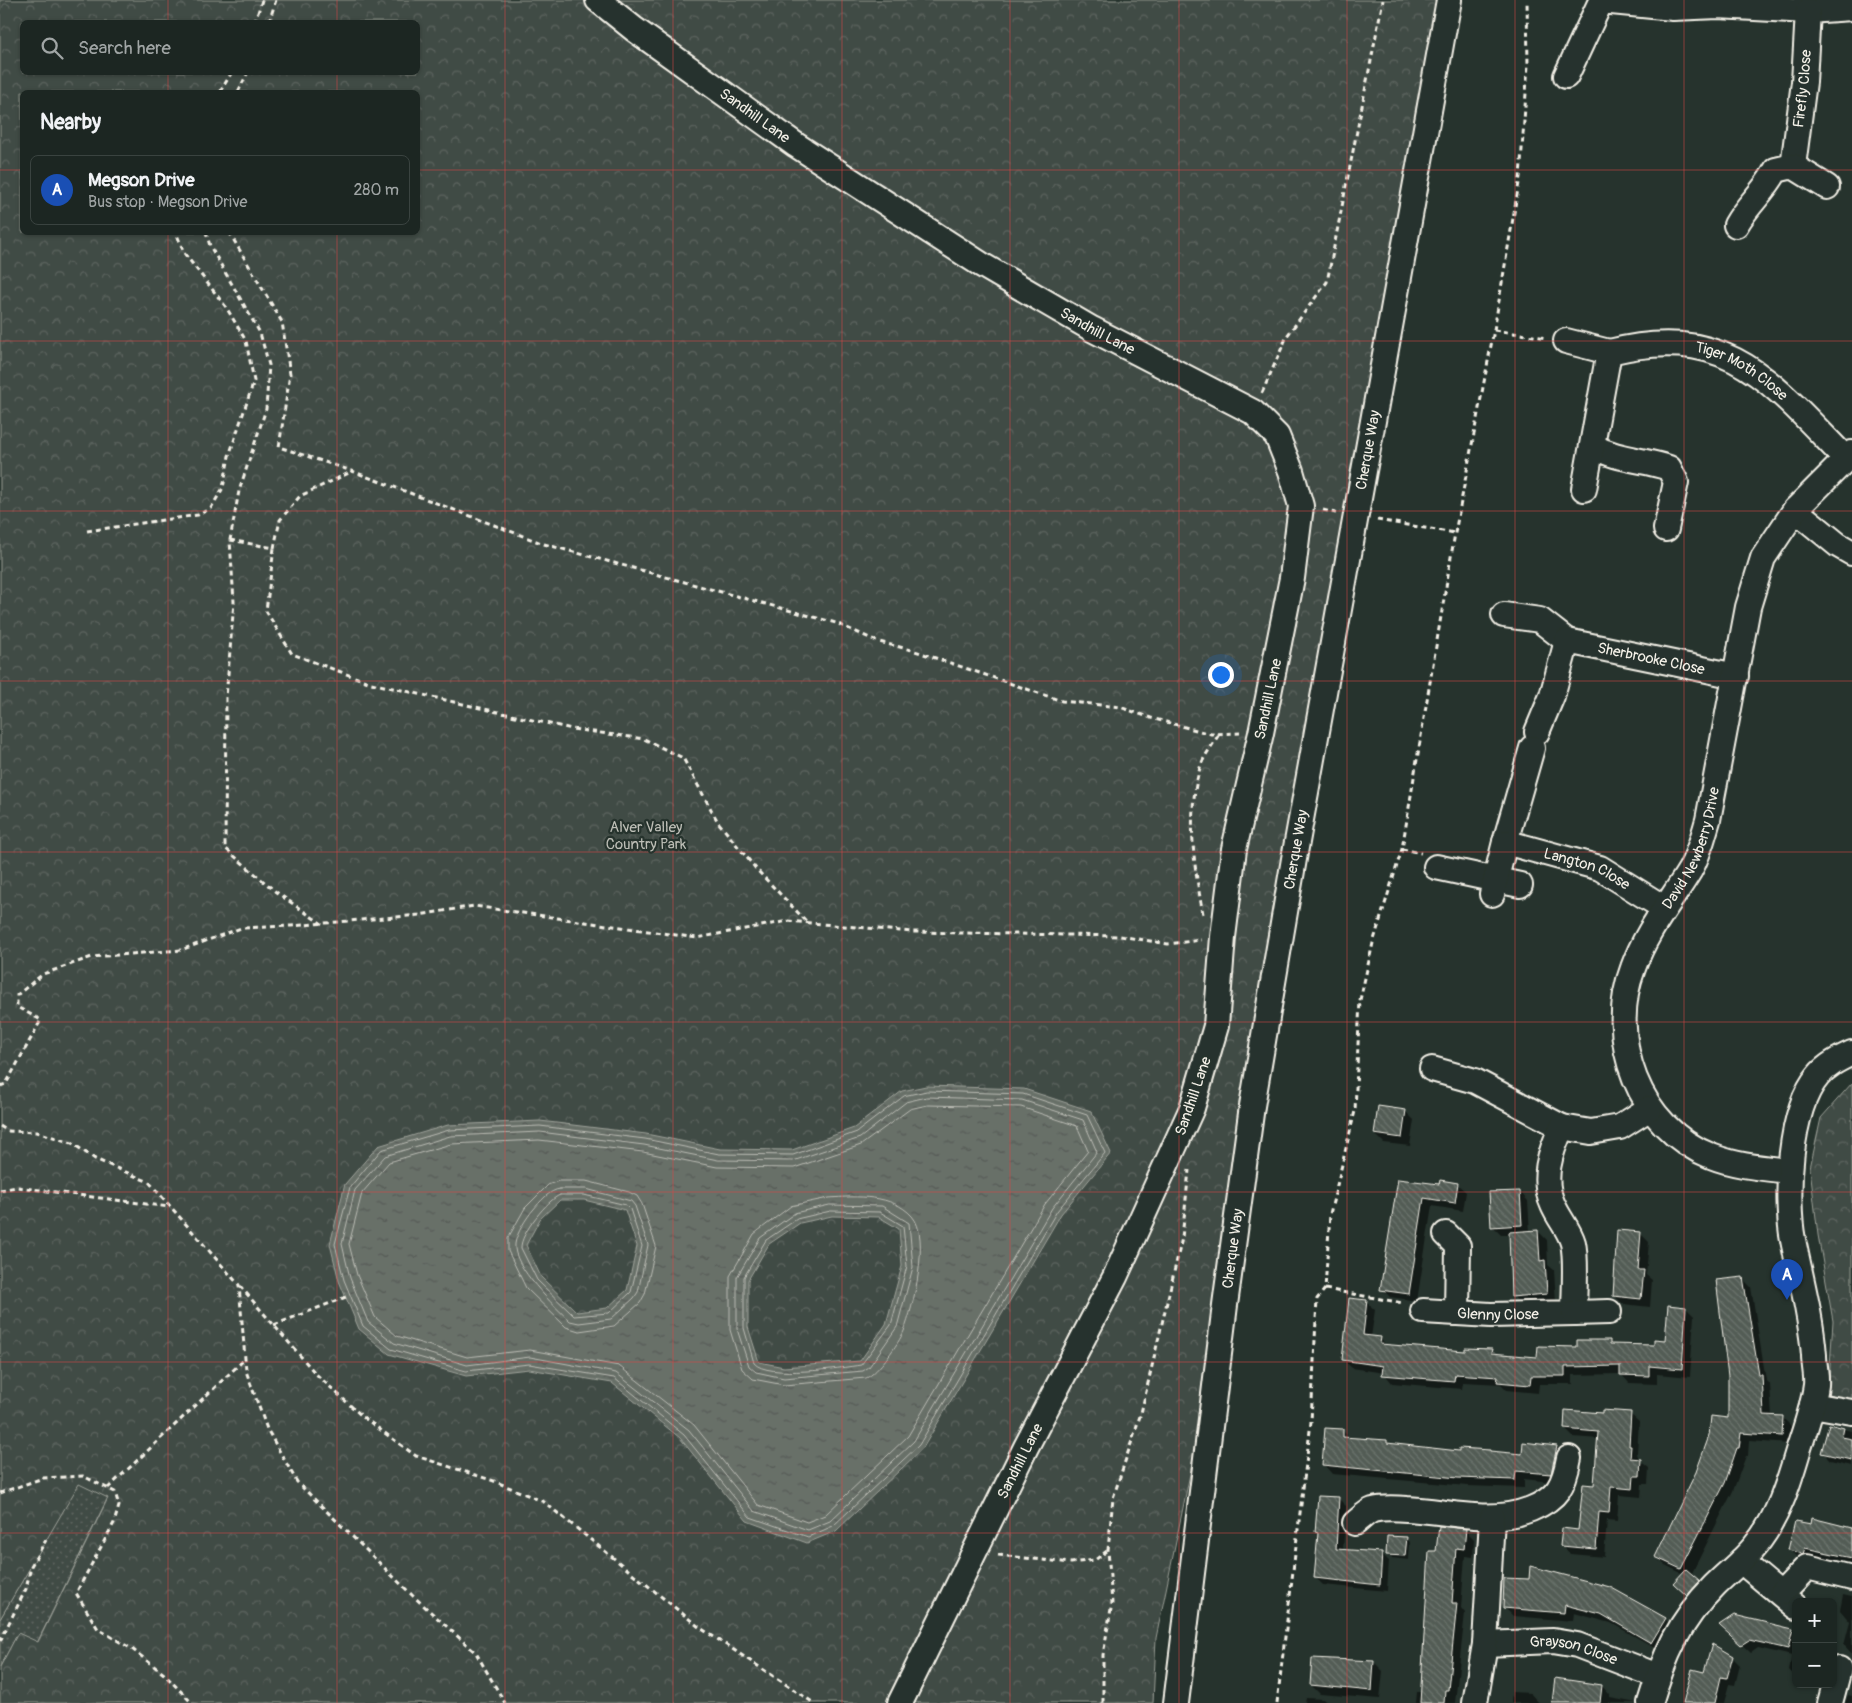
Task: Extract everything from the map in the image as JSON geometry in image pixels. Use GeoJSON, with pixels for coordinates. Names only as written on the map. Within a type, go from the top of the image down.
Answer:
{"type":"FeatureCollection","features":[{"type":"Feature","properties":{"kind":"street","name":"Sandhill Lane"},"geometry":{"type":"LineString","coordinates":[[598,0],[634,29],[796,145],[982,265],[1092,329],[1253,412],[1277,436],[1292,471],[1301,506],[1292,578],[1261,733],[1234,849],[1223,937],[1216,1026],[1192,1108],[1115,1278],[976,1549],[900,1703]]}},
{"type":"Feature","properties":{"kind":"street","name":"Cherque Way"},"geometry":{"type":"LineString","coordinates":[[1176,1703],[1224,1305],[1252,1106],[1449,0]]}},
{"type":"Feature","properties":{"kind":"street"},"geometry":{"type":"LineString","coordinates":[[1566,76],[1601,1],[1673,8],[1719,3],[1808,11],[1852,8]]}},
{"type":"Feature","properties":{"kind":"street","name":"Firefly Close"},"geometry":{"type":"LineString","coordinates":[[1784,168],[1804,82],[1808,11]]}},
{"type":"Feature","properties":{"kind":"street"},"geometry":{"type":"LineString","coordinates":[[1736,225],[1744,210],[1784,168],[1827,187]]}},
{"type":"Feature","properties":{"kind":"street","name":"Tiger Moth Close"},"geometry":{"type":"LineString","coordinates":[[1566,341],[1609,352],[1640,344],[1677,344],[1707,349],[1733,358],[1757,372],[1778,389],[1849,456]]}},
{"type":"Feature","properties":{"kind":"street"},"geometry":{"type":"LineString","coordinates":[[1584,489],[1609,352]]}},
{"type":"Feature","properties":{"kind":"street"},"geometry":{"type":"LineString","coordinates":[[1593,446],[1620,458],[1654,463],[1670,468],[1676,482],[1666,530]]}},
{"type":"Feature","properties":{"kind":"street","name":"David Newberry Drive"},"geometry":{"type":"LineString","coordinates":[[1789,1171],[1736,1164],[1711,1156],[1689,1146],[1658,1119],[1636,1082],[1628,1057],[1624,1010],[1632,969],[1650,930],[1690,869],[1699,850],[1708,820],[1748,607],[1754,582],[1763,558],[1795,510],[1849,456]]}},
{"type":"Feature","properties":{"kind":"street"},"geometry":{"type":"LineString","coordinates":[[1795,510],[1838,545],[1852,553]]}},
{"type":"Feature","properties":{"kind":"street","name":"Sherbrooke Close"},"geometry":{"type":"LineString","coordinates":[[1504,615],[1540,620],[1567,641],[1736,676]]}},
{"type":"Feature","properties":{"kind":"street"},"geometry":{"type":"LineString","coordinates":[[1494,887],[1510,819],[1517,802],[1534,740],[1552,696],[1567,641]]}},
{"type":"Feature","properties":{"kind":"street","name":"Langton Close"},"geometry":{"type":"LineString","coordinates":[[1505,842],[1600,868],[1664,908]]}},
{"type":"Feature","properties":{"kind":"street"},"geometry":{"type":"LineString","coordinates":[[1436,868],[1494,887],[1520,886]]}},
{"type":"Feature","properties":{"kind":"street"},"geometry":{"type":"LineString","coordinates":[[1650,1703],[1669,1647],[1692,1610],[1755,1546],[1775,1517],[1789,1482],[1812,1405],[1816,1384],[1812,1328],[1793,1238],[1789,1171],[1798,1118],[1817,1076],[1833,1062],[1852,1053]]}},
{"type":"Feature","properties":{"kind":"street"},"geometry":{"type":"LineString","coordinates":[[1432,1069],[1475,1082],[1562,1127],[1591,1132],[1620,1127],[1650,1108]]}},
{"type":"Feature","properties":{"kind":"street"},"geometry":{"type":"LineString","coordinates":[[1562,1127],[1553,1146],[1546,1173],[1552,1205],[1566,1224],[1573,1245],[1574,1313]]}},
{"type":"Feature","properties":{"kind":"street"},"geometry":{"type":"LineString","coordinates":[[1446,1234],[1458,1246],[1457,1313]]}},
{"type":"Feature","properties":{"kind":"street","name":"Glenny Close"},"geometry":{"type":"LineString","coordinates":[[1423,1310],[1491,1315],[1609,1312]]}},
{"type":"Feature","properties":{"kind":"street"},"geometry":{"type":"LineString","coordinates":[[1812,1405],[1852,1412]]}},
{"type":"Feature","properties":{"kind":"street"},"geometry":{"type":"LineString","coordinates":[[1355,1523],[1372,1510],[1390,1508],[1492,1518],[1517,1515],[1546,1503],[1560,1488],[1566,1474],[1569,1458]]}},
{"type":"Feature","properties":{"kind":"street"},"geometry":{"type":"LineString","coordinates":[[1475,1703],[1485,1644],[1492,1518]]}},
{"type":"Feature","properties":{"kind":"street"},"geometry":{"type":"LineString","coordinates":[[1742,1561],[1789,1600],[1807,1567],[1852,1578]]}},
{"type":"Feature","properties":{"kind":"street","name":"Grayson Close"},"geometry":{"type":"LineString","coordinates":[[1485,1644],[1553,1641],[1577,1645],[1658,1676]]}},
{"type":"Feature","properties":{"kind":"street"},"geometry":{"type":"LineString","coordinates":[[1830,1703],[1839,1669]]}},
{"type":"Feature","properties":{"kind":"path"},"geometry":{"type":"LineString","coordinates":[[256,20],[262,0]]}},
{"type":"Feature","properties":{"kind":"path"},"geometry":{"type":"LineString","coordinates":[[270,20],[276,0]]}},
{"type":"Feature","properties":{"kind":"path"},"geometry":{"type":"LineString","coordinates":[[1253,412],[1287,336],[1328,282],[1383,0]]}},
{"type":"Feature","properties":{"kind":"path"},"geometry":{"type":"LineString","coordinates":[[1277,1703],[1311,1422],[1317,1299],[1325,1290],[1330,1214],[1355,1110],[1360,1000],[1373,943],[1402,850],[1455,533],[1494,330],[1520,177],[1528,64],[1527,0]]}},
{"type":"Feature","properties":{"kind":"path"},"geometry":{"type":"LineString","coordinates":[[221,90],[230,75]]}},
{"type":"Feature","properties":{"kind":"path"},"geometry":{"type":"LineString","coordinates":[[239,90],[246,75]]}},
{"type":"Feature","properties":{"kind":"path"},"geometry":{"type":"LineString","coordinates":[[87,531],[198,515],[211,508],[223,488],[229,456],[254,381],[246,341],[226,307],[184,253],[177,235]]}},
{"type":"Feature","properties":{"kind":"path"},"geometry":{"type":"LineString","coordinates":[[207,235],[210,246],[260,333],[269,365],[266,409],[239,491],[230,540],[234,602],[226,698],[225,848],[276,892],[322,924]]}},
{"type":"Feature","properties":{"kind":"path"},"geometry":{"type":"LineString","coordinates":[[231,235],[282,322],[290,374],[279,447],[352,471],[544,544],[836,623],[879,642],[912,650],[1062,701],[1120,707],[1160,721],[1211,734],[1261,733]]}},
{"type":"Feature","properties":{"kind":"path"},"geometry":{"type":"LineString","coordinates":[[1494,330],[1566,341]]}},
{"type":"Feature","properties":{"kind":"path"},"geometry":{"type":"LineString","coordinates":[[352,471],[300,496],[280,520],[274,548],[266,611],[292,654],[371,683],[572,729],[644,739],[683,758],[718,822],[757,870],[808,922]]}},
{"type":"Feature","properties":{"kind":"path"},"geometry":{"type":"LineString","coordinates":[[1301,506],[1455,533]]}},
{"type":"Feature","properties":{"kind":"path"},"geometry":{"type":"LineString","coordinates":[[230,540],[274,548]]}},
{"type":"Feature","properties":{"kind":"path"},"geometry":{"type":"LineString","coordinates":[[1203,916],[1194,863],[1191,822],[1200,766],[1219,734]]}},
{"type":"Feature","properties":{"kind":"path"},"geometry":{"type":"LineString","coordinates":[[0,1086],[6,1084],[41,1020],[17,1007],[17,995],[42,974],[92,957],[181,950],[241,928],[322,924],[419,915],[474,906],[697,938],[788,921],[912,932],[1120,936],[1168,944],[1223,937]]}},
{"type":"Feature","properties":{"kind":"path"},"geometry":{"type":"LineString","coordinates":[[0,1126],[8,1131],[37,1132],[72,1143],[95,1159],[149,1182],[316,1374],[363,1418],[416,1456],[494,1481],[544,1502],[699,1627],[814,1703]]}},
{"type":"Feature","properties":{"kind":"path"},"geometry":{"type":"LineString","coordinates":[[1103,1703],[1103,1655],[1112,1603],[1108,1550],[1113,1498],[1141,1413],[1182,1238],[1188,1173],[1191,1165]]}},
{"type":"Feature","properties":{"kind":"path"},"geometry":{"type":"LineString","coordinates":[[0,1190],[17,1187],[169,1207]]}},
{"type":"Feature","properties":{"kind":"path"},"geometry":{"type":"LineString","coordinates":[[239,1286],[246,1371],[267,1428],[297,1482],[412,1595],[476,1652],[505,1703]]}},
{"type":"Feature","properties":{"kind":"path"},"geometry":{"type":"LineString","coordinates":[[1325,1290],[1397,1300],[1423,1310]]}},
{"type":"Feature","properties":{"kind":"path"},"geometry":{"type":"LineString","coordinates":[[274,1325],[346,1297]]}},
{"type":"Feature","properties":{"kind":"path"},"geometry":{"type":"LineString","coordinates":[[108,1488],[245,1359]]}},
{"type":"Feature","properties":{"kind":"path"},"geometry":{"type":"LineString","coordinates":[[0,1493],[43,1478],[83,1476],[115,1492],[119,1506],[114,1523],[76,1593],[98,1629],[132,1650],[164,1674],[192,1703]]}},
{"type":"Feature","properties":{"kind":"path"},"geometry":{"type":"LineString","coordinates":[[0,1641],[26,1589],[31,1566],[46,1540]]}},
{"type":"Feature","properties":{"kind":"path"},"geometry":{"type":"LineString","coordinates":[[976,1549],[1005,1557],[1070,1563],[1095,1560],[1108,1550]]}},
{"type":"Feature","properties":{"kind":"green space","name":"Alver Valley Country Park"},"geometry":{"type":"Polygon","coordinates":[[[0,0],[1449,0],[1225,1305],[1156,1638],[1153,1703],[0,1703],[0,1667],[18,1633],[38,1642],[108,1498],[79,1484],[0,1619],[0,0]]]}},
{"type":"Feature","properties":{"kind":"green space"},"geometry":{"type":"Polygon","coordinates":[[[1852,1083],[1852,1402],[1828,1397],[1833,1321],[1818,1235],[1810,1168],[1821,1118],[1852,1083]]]}},
{"type":"Feature","properties":{"kind":"green space"},"geometry":{"type":"Polygon","coordinates":[[[79,1483],[108,1497],[37,1643],[18,1633],[0,1667],[0,1619],[79,1483]]]}},
{"type":"Feature","properties":{"kind":"water"},"geometry":{"type":"Polygon","coordinates":[[[926,1086],[1024,1089],[1091,1111],[1111,1153],[1061,1214],[923,1448],[836,1531],[807,1543],[747,1521],[680,1438],[612,1383],[529,1369],[466,1376],[389,1354],[359,1329],[339,1281],[330,1244],[345,1184],[378,1146],[448,1125],[540,1121],[646,1134],[720,1149],[792,1150],[854,1128],[902,1091],[926,1086]],[[560,1200],[540,1219],[526,1245],[541,1277],[577,1312],[607,1308],[627,1290],[637,1246],[625,1210],[584,1200],[560,1200]],[[832,1216],[800,1223],[769,1244],[748,1280],[748,1327],[759,1362],[784,1367],[860,1361],[886,1324],[902,1266],[899,1229],[879,1217],[832,1216]]]}},
{"type":"Feature","properties":{"kind":"building"},"geometry":{"type":"Polygon","coordinates":[[[1378,1106],[1406,1110],[1402,1138],[1374,1134],[1378,1106]]]}},
{"type":"Feature","properties":{"kind":"building"},"geometry":{"type":"Polygon","coordinates":[[[1398,1179],[1439,1184],[1440,1180],[1458,1183],[1455,1203],[1424,1198],[1409,1294],[1380,1290],[1398,1179]]]}},
{"type":"Feature","properties":{"kind":"building"},"geometry":{"type":"Polygon","coordinates":[[[1520,1191],[1522,1225],[1491,1227],[1489,1192],[1520,1191]]]}},
{"type":"Feature","properties":{"kind":"building"},"geometry":{"type":"Polygon","coordinates":[[[1538,1230],[1540,1261],[1545,1260],[1547,1294],[1511,1297],[1509,1232],[1538,1230]]]}},
{"type":"Feature","properties":{"kind":"building"},"geometry":{"type":"Polygon","coordinates":[[[1617,1230],[1641,1232],[1638,1270],[1644,1270],[1641,1299],[1613,1296],[1617,1230]]]}},
{"type":"Feature","properties":{"kind":"building"},"geometry":{"type":"Polygon","coordinates":[[[1743,1277],[1759,1375],[1762,1375],[1764,1415],[1783,1416],[1782,1436],[1741,1433],[1739,1448],[1737,1448],[1725,1483],[1681,1569],[1655,1557],[1696,1472],[1709,1436],[1711,1416],[1728,1418],[1728,1376],[1716,1280],[1743,1277]]]}},
{"type":"Feature","properties":{"kind":"building"},"geometry":{"type":"Polygon","coordinates":[[[1349,1298],[1367,1300],[1363,1335],[1381,1337],[1380,1344],[1465,1351],[1465,1348],[1492,1349],[1491,1353],[1537,1357],[1538,1346],[1577,1347],[1577,1340],[1610,1340],[1610,1344],[1654,1345],[1654,1339],[1665,1340],[1668,1305],[1686,1307],[1682,1369],[1649,1366],[1649,1376],[1620,1375],[1620,1366],[1565,1367],[1565,1376],[1531,1376],[1530,1385],[1497,1382],[1498,1377],[1455,1374],[1454,1381],[1382,1375],[1383,1366],[1342,1360],[1349,1298]]]}},
{"type":"Feature","properties":{"kind":"building"},"geometry":{"type":"Polygon","coordinates":[[[1565,1410],[1602,1413],[1602,1410],[1631,1412],[1630,1458],[1641,1459],[1640,1476],[1634,1476],[1633,1489],[1611,1487],[1609,1513],[1599,1512],[1596,1549],[1560,1546],[1562,1528],[1578,1530],[1583,1484],[1594,1485],[1598,1432],[1564,1429],[1565,1410]]]}},
{"type":"Feature","properties":{"kind":"building"},"geometry":{"type":"Polygon","coordinates":[[[1829,1424],[1844,1428],[1842,1437],[1852,1439],[1852,1460],[1821,1453],[1829,1424]]]}},
{"type":"Feature","properties":{"kind":"building"},"geometry":{"type":"Polygon","coordinates":[[[1325,1428],[1343,1429],[1343,1437],[1387,1440],[1387,1443],[1459,1451],[1459,1448],[1522,1454],[1523,1442],[1557,1446],[1551,1474],[1516,1471],[1515,1480],[1458,1478],[1322,1465],[1325,1428]]]}},
{"type":"Feature","properties":{"kind":"building"},"geometry":{"type":"Polygon","coordinates":[[[1318,1496],[1339,1497],[1336,1549],[1382,1552],[1380,1585],[1314,1578],[1318,1533],[1315,1532],[1318,1496]]]}},
{"type":"Feature","properties":{"kind":"building"},"geometry":{"type":"Polygon","coordinates":[[[1812,1518],[1852,1528],[1852,1558],[1805,1548],[1803,1554],[1788,1550],[1795,1521],[1811,1524],[1812,1518]]]}},
{"type":"Feature","properties":{"kind":"building"},"geometry":{"type":"Polygon","coordinates":[[[1439,1526],[1466,1529],[1464,1549],[1456,1548],[1452,1603],[1457,1603],[1448,1690],[1445,1690],[1444,1703],[1420,1703],[1429,1551],[1436,1551],[1439,1526]]]}},
{"type":"Feature","properties":{"kind":"building"},"geometry":{"type":"Polygon","coordinates":[[[1387,1536],[1407,1537],[1405,1556],[1386,1555],[1387,1536]]]}},
{"type":"Feature","properties":{"kind":"building"},"geometry":{"type":"Polygon","coordinates":[[[1530,1566],[1610,1587],[1666,1618],[1651,1643],[1601,1614],[1565,1605],[1564,1613],[1503,1608],[1504,1578],[1529,1579],[1530,1566]]]}},
{"type":"Feature","properties":{"kind":"building"},"geometry":{"type":"Polygon","coordinates":[[[1686,1569],[1700,1581],[1687,1596],[1673,1583],[1686,1569]]]}},
{"type":"Feature","properties":{"kind":"building"},"geometry":{"type":"Polygon","coordinates":[[[1734,1615],[1792,1629],[1792,1633],[1788,1649],[1749,1640],[1741,1645],[1719,1625],[1734,1615]]]}},
{"type":"Feature","properties":{"kind":"building"},"geometry":{"type":"Polygon","coordinates":[[[1712,1644],[1733,1656],[1727,1678],[1721,1677],[1715,1703],[1683,1703],[1692,1669],[1704,1672],[1712,1644]]]}},
{"type":"Feature","properties":{"kind":"building"},"geometry":{"type":"Polygon","coordinates":[[[1312,1658],[1374,1661],[1372,1691],[1310,1685],[1312,1658]]]}},
{"type":"Feature","properties":{"kind":"building"},"geometry":{"type":"Polygon","coordinates":[[[1555,1678],[1602,1685],[1600,1703],[1552,1703],[1555,1678]]]}},
{"type":"Feature","properties":{"kind":"place","name":"Megson Drive"},"geometry":{"type":"Point","coordinates":[1787,1300]}}]}
